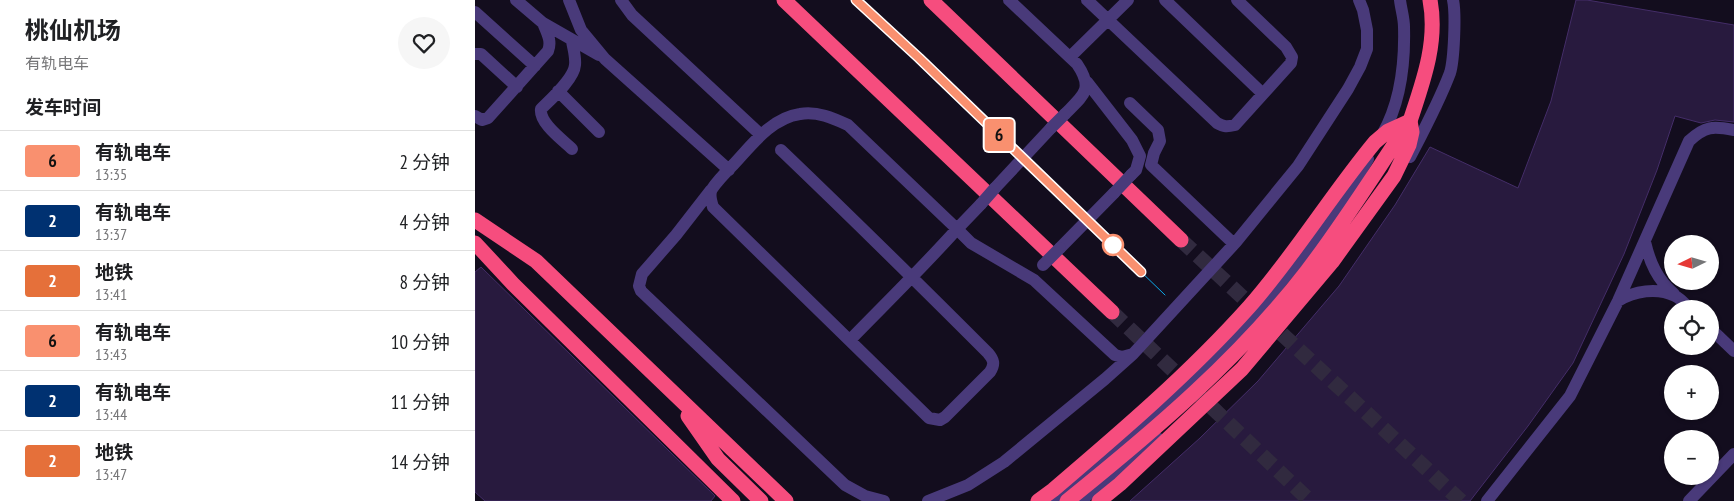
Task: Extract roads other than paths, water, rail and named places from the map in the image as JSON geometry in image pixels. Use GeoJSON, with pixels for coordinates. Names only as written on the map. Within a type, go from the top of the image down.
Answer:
{"type":"FeatureCollection","features":[{"type":"Feature","properties":{"kind":"highway"},"geometry":{"type":"LineString","coordinates":[[784,0],[1112,312]]}},
{"type":"Feature","properties":{"kind":"highway"},"geometry":{"type":"LineString","coordinates":[[931,0],[1181,240]]}},
{"type":"Feature","properties":{"kind":"highway"},"geometry":{"type":"LineString","coordinates":[[1067,501],[1167,417],[1246,342],[1307,270],[1344,219],[1410,121],[1430,54],[1432,10],[1430,0]]}},
{"type":"Feature","properties":{"kind":"highway"},"geometry":{"type":"LineString","coordinates":[[1038,501],[1147,410],[1210,348],[1250,306],[1310,230],[1375,142],[1388,131],[1410,121]]}},
{"type":"Feature","properties":{"kind":"highway"},"geometry":{"type":"LineString","coordinates":[[1099,501],[1120,484],[1242,369],[1332,262],[1394,176],[1409,145],[1412,132],[1410,121]]}},
{"type":"Feature","properties":{"kind":"highway"},"geometry":{"type":"LineString","coordinates":[[475,220],[535,261],[786,501]]}},
{"type":"Feature","properties":{"kind":"highway"},"geometry":{"type":"LineString","coordinates":[[475,243],[513,284],[733,501]]}},
{"type":"Feature","properties":{"kind":"highway"},"geometry":{"type":"LineString","coordinates":[[670,390],[718,459],[761,501]]}},
{"type":"Feature","properties":{"kind":"street"},"geometry":{"type":"LineString","coordinates":[[516,0],[543,23],[605,59]]}},
{"type":"Feature","properties":{"kind":"street"},"geometry":{"type":"LineString","coordinates":[[569,0],[581,30],[605,59],[729,170]]}},
{"type":"Feature","properties":{"kind":"street"},"geometry":{"type":"LineString","coordinates":[[621,0],[633,15],[761,135]]}},
{"type":"Feature","properties":{"kind":"street"},"geometry":{"type":"LineString","coordinates":[[1009,0],[1077,64],[1087,82],[1132,140],[1140,156],[1136,170],[1031,278]]}},
{"type":"Feature","properties":{"kind":"street"},"geometry":{"type":"LineString","coordinates":[[1087,0],[1217,123],[1224,126],[1235,125],[1291,63],[1292,57],[1286,47],[1237,0]]}},
{"type":"Feature","properties":{"kind":"street"},"geometry":{"type":"LineString","coordinates":[[1070,57],[1128,0]]}},
{"type":"Feature","properties":{"kind":"street"},"geometry":{"type":"LineString","coordinates":[[1165,0],[1263,94]]}},
{"type":"Feature","properties":{"kind":"street"},"geometry":{"type":"LineString","coordinates":[[928,501],[968,485],[1004,462],[1067,411],[1133,354],[1233,244],[1299,166],[1352,82],[1367,49],[1367,30],[1359,0]]}},
{"type":"Feature","properties":{"kind":"street"},"geometry":{"type":"LineString","coordinates":[[1057,501],[1237,336],[1335,216],[1390,122],[1401,80],[1405,25],[1400,0]]}},
{"type":"Feature","properties":{"kind":"street"},"geometry":{"type":"LineString","coordinates":[[1080,501],[1168,432],[1263,349],[1346,251],[1404,168],[1424,131],[1450,71],[1455,12],[1453,0]]}},
{"type":"Feature","properties":{"kind":"street"},"geometry":{"type":"LineString","coordinates":[[475,12],[535,66]]}},
{"type":"Feature","properties":{"kind":"street"},"geometry":{"type":"LineString","coordinates":[[475,116],[482,120],[489,118],[548,51],[550,40],[543,23]]}},
{"type":"Feature","properties":{"kind":"street"},"geometry":{"type":"LineString","coordinates":[[572,41],[575,67],[567,81],[541,109],[545,122],[572,149]]}},
{"type":"Feature","properties":{"kind":"street"},"geometry":{"type":"LineString","coordinates":[[475,54],[481,54],[517,87]]}},
{"type":"Feature","properties":{"kind":"street"},"geometry":{"type":"LineString","coordinates":[[850,340],[1065,114],[1085,92],[1087,82]]}},
{"type":"Feature","properties":{"kind":"street"},"geometry":{"type":"LineString","coordinates":[[558,91],[599,132]]}},
{"type":"Feature","properties":{"kind":"street"},"geometry":{"type":"LineString","coordinates":[[1130,103],[1158,130],[1160,141],[1151,165],[1233,244]]}},
{"type":"Feature","properties":{"kind":"street"},"geometry":{"type":"LineString","coordinates":[[884,501],[865,496],[845,485],[641,291],[639,286],[642,274],[676,235],[711,190],[761,135],[782,120],[799,114],[812,113],[826,116],[848,125],[971,243],[1031,278],[1115,355],[1122,357],[1133,354]]}},
{"type":"Feature","properties":{"kind":"street"},"geometry":{"type":"LineString","coordinates":[[1487,501],[1570,396],[1618,301],[1689,141],[1701,130],[1719,127],[1734,130]]}},
{"type":"Feature","properties":{"kind":"street"},"geometry":{"type":"LineString","coordinates":[[711,190],[713,207],[929,418],[935,420],[945,418],[990,372],[994,366],[993,359],[781,150]]}},
{"type":"Feature","properties":{"kind":"street"},"geometry":{"type":"LineString","coordinates":[[1645,242],[1649,260],[1655,272],[1666,287],[1680,300]]}},
{"type":"Feature","properties":{"kind":"street"},"geometry":{"type":"LineString","coordinates":[[1618,301],[1629,295],[1643,292],[1660,292],[1676,296]]}},
{"type":"Feature","properties":{"kind":"street"},"geometry":{"type":"LineString","coordinates":[[1719,337],[1734,351]]}},
{"type":"Feature","properties":{"kind":"street"},"geometry":{"type":"LineString","coordinates":[[1689,501],[1734,454]]}},
{"type":"Feature","properties":{"kind":"tunnel"},"geometry":{"type":"LineString","coordinates":[[1181,240],[1461,501]]}},
{"type":"Feature","properties":{"kind":"tunnel"},"geometry":{"type":"LineString","coordinates":[[1112,312],[1310,501]]}},
{"type":"Feature","properties":{"kind":"tram line"},"geometry":{"type":"LineString","coordinates":[[856,0],[906,45],[1165,295]]}},
{"type":"Feature","properties":{"kind":"tram line","name":"6"},"geometry":{"type":"LineString","coordinates":[[856,0],[919,58],[1141,272]]}}]}
